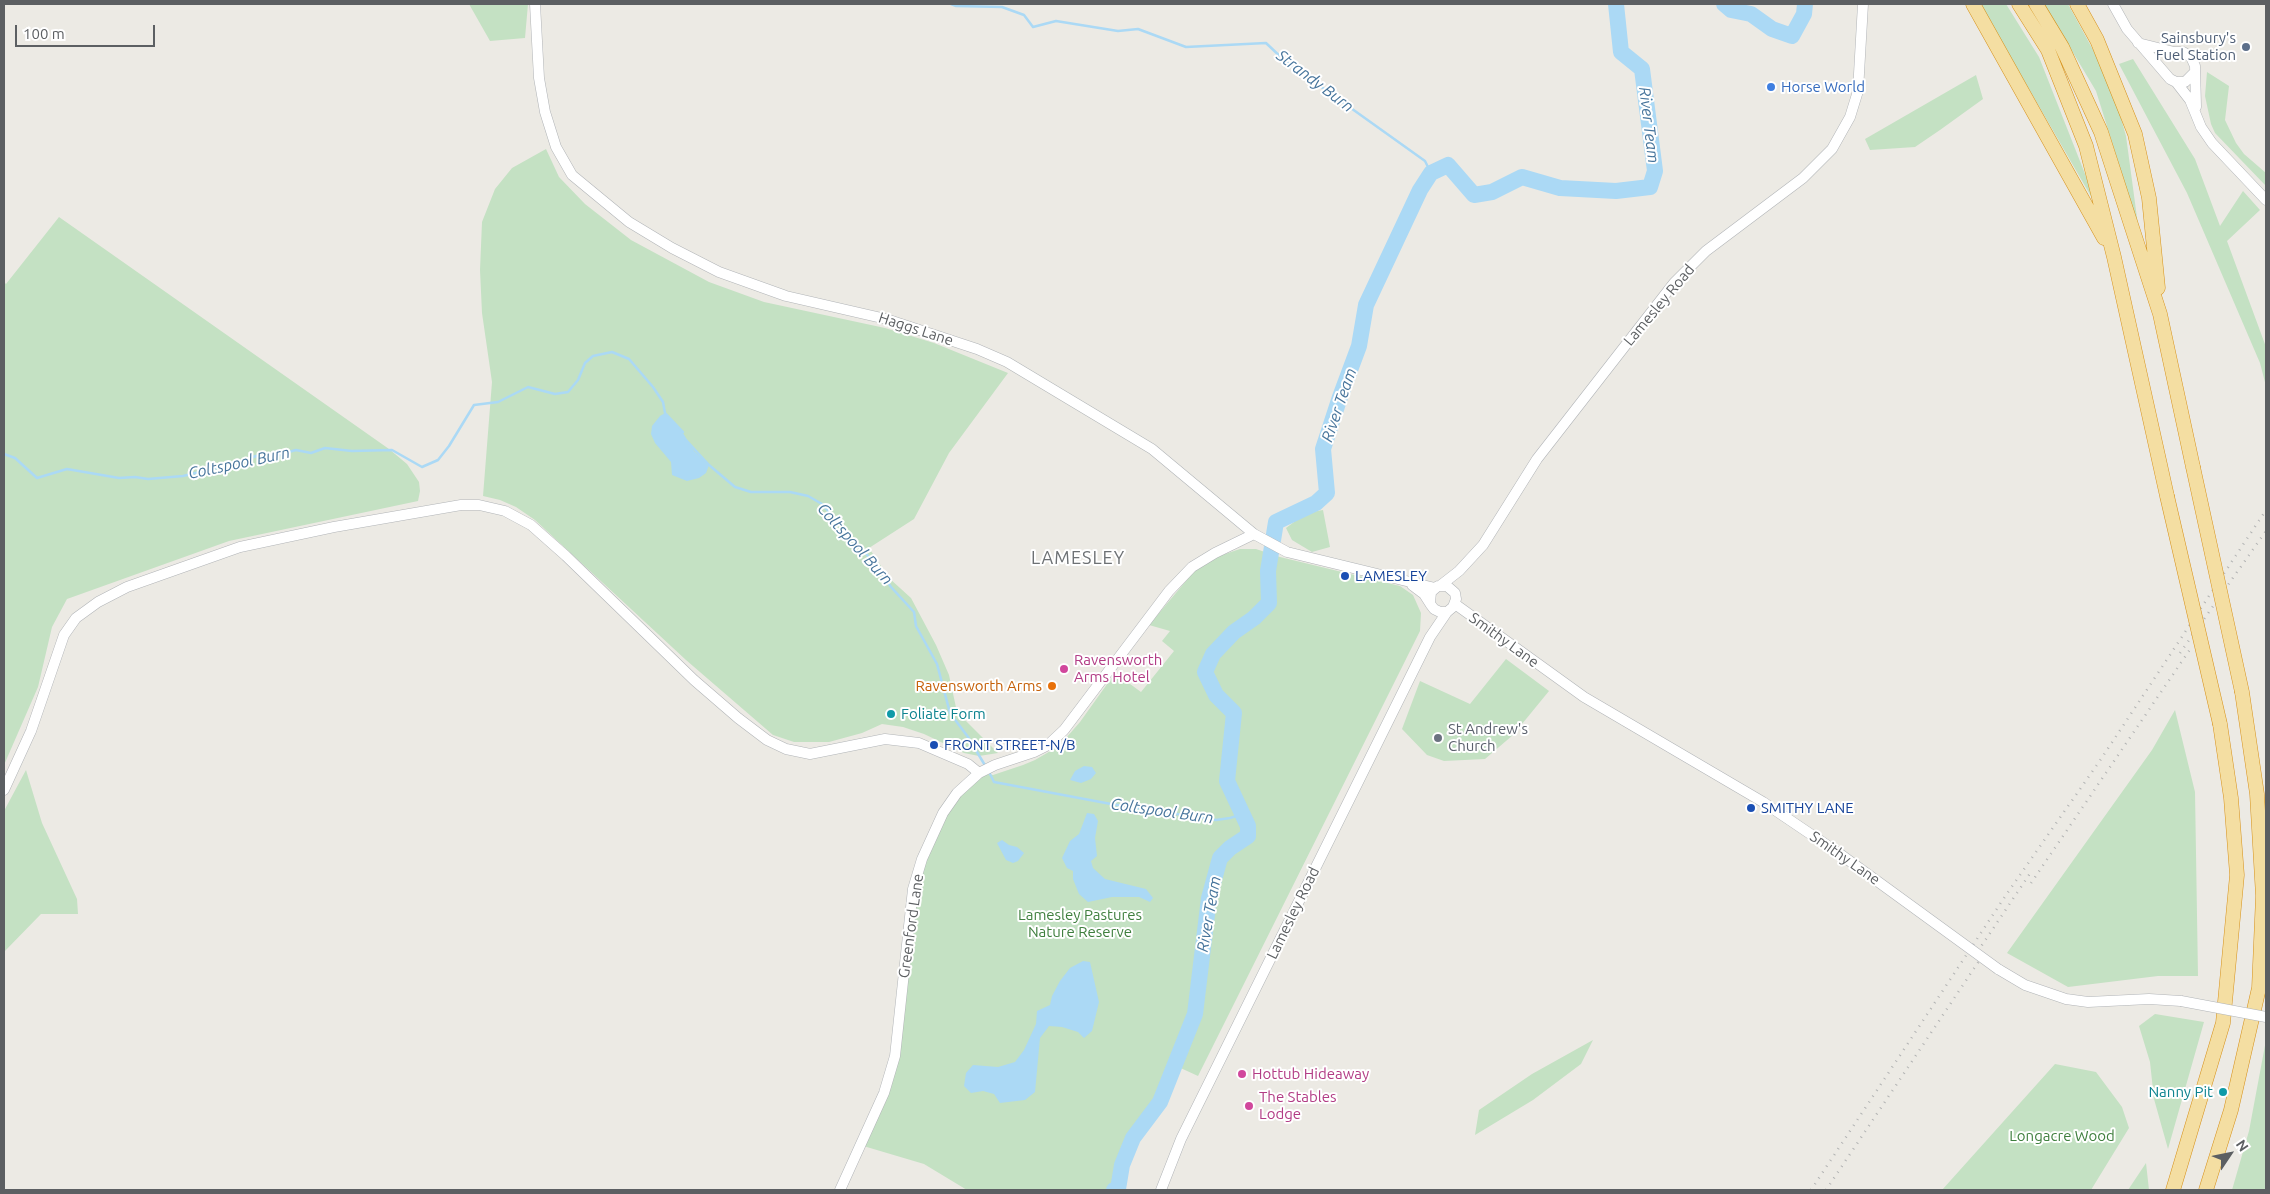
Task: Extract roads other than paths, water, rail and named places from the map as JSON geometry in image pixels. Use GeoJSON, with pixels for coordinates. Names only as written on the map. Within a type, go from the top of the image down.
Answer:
{"type":"FeatureCollection","features":[{"type":"Feature","properties":{"kind":"highway"},"geometry":{"type":"LineString","coordinates":[[1973,4],[2114,257]]}},
{"type":"Feature","properties":{"kind":"highway"},"geometry":{"type":"LineString","coordinates":[[2019,4],[2048,50],[2086,146],[2114,257],[2220,724],[2231,798],[2238,875],[2223,1023],[2173,1190]]}},
{"type":"Feature","properties":{"kind":"highway"},"geometry":{"type":"LineString","coordinates":[[2036,4],[2062,47],[2101,132],[2160,314],[2242,692],[2257,794],[2263,896],[2259,988],[2233,1101],[2206,1190]]}},
{"type":"Feature","properties":{"kind":"highway"},"geometry":{"type":"LineString","coordinates":[[2077,4],[2097,40],[2136,134],[2149,198],[2160,314]]}},
{"type":"Feature","properties":{"kind":"street","name":"Haggs Lane"},"geometry":{"type":"LineString","coordinates":[[535,4],[538,78],[545,112],[556,147],[572,175],[629,222],[672,248],[719,272],[786,296],[886,319],[977,349],[1007,362],[1152,449],[1256,536],[1287,552],[1407,582],[1438,586]]}},
{"type":"Feature","properties":{"kind":"street","name":"Lamesley Road"},"geometry":{"type":"LineString","coordinates":[[1453,591],[1457,578],[1493,531],[1537,459],[1674,283],[1706,251],[1803,178],[1832,149],[1850,117],[1858,91],[1863,4]]}},
{"type":"Feature","properties":{"kind":"street"},"geometry":{"type":"LineString","coordinates":[[2113,4],[2122,23],[2138,43],[2187,95],[2196,111],[2201,127],[2212,143],[2266,200]]}},
{"type":"Feature","properties":{"kind":"street"},"geometry":{"type":"LineString","coordinates":[[2138,43],[2174,52],[2184,52],[2191,57],[2194,62],[2196,111]]}},
{"type":"Feature","properties":{"kind":"street"},"geometry":{"type":"LineString","coordinates":[[2167,75],[2165,63],[2174,52]]}},
{"type":"Feature","properties":{"kind":"street"},"geometry":{"type":"LineString","coordinates":[[2176,82],[2188,80],[2194,73]]}},
{"type":"Feature","properties":{"kind":"street"},"geometry":{"type":"LineString","coordinates":[[4,790],[31,731],[64,635],[76,618],[98,602],[127,587],[240,547],[334,527],[461,505],[479,505],[505,511],[530,525],[566,556],[694,680],[767,740],[786,749],[810,754],[885,739],[919,743],[968,764],[979,773]]}},
{"type":"Feature","properties":{"kind":"street","name":"Greenford Lane"},"geometry":{"type":"LineString","coordinates":[[840,1190],[884,1093],[895,1056],[913,889],[922,859],[943,813],[957,793],[979,773],[1048,745],[1064,730],[1108,668],[1169,591],[1192,567],[1215,553],[1256,536]]}},
{"type":"Feature","properties":{"kind":"street","name":"Lamesley Road"},"geometry":{"type":"LineString","coordinates":[[1438,586],[1465,566]]}},
{"type":"Feature","properties":{"kind":"street","name":"Haggs Lane"},"geometry":{"type":"LineString","coordinates":[[1407,582],[1421,590],[1431,605]]}},
{"type":"Feature","properties":{"kind":"street"},"geometry":{"type":"LineString","coordinates":[[1438,586],[1449,587],[1456,599],[1451,608],[1440,612],[1431,605],[1430,594],[1438,586]]}},
{"type":"Feature","properties":{"kind":"street","name":"Lamesley Road"},"geometry":{"type":"LineString","coordinates":[[1430,637],[1431,605]]}},
{"type":"Feature","properties":{"kind":"street","name":"Lamesley Road"},"geometry":{"type":"LineString","coordinates":[[1161,1190],[1181,1139],[1430,637],[1451,608]]}},
{"type":"Feature","properties":{"kind":"street","name":"Smithy Lane"},"geometry":{"type":"LineString","coordinates":[[1451,608],[1584,697],[1762,802],[1840,854],[1998,969],[2025,985],[2066,999],[2088,1002],[2149,999],[2181,1001],[2266,1017]]}},
{"type":"Feature","properties":{"kind":"water"},"geometry":{"type":"Polygon","coordinates":[[[665,413],[683,433],[694,451],[709,465],[706,473],[699,478],[687,481],[672,475],[671,462],[655,443],[651,434],[652,426],[665,413]]]}},
{"type":"Feature","properties":{"kind":"water"},"geometry":{"type":"Polygon","coordinates":[[[1084,766],[1092,767],[1096,773],[1091,779],[1081,783],[1070,780],[1075,771],[1084,766]]]}},
{"type":"Feature","properties":{"kind":"water"},"geometry":{"type":"Polygon","coordinates":[[[1087,813],[1094,814],[1098,821],[1095,838],[1097,856],[1091,861],[1093,868],[1105,879],[1146,889],[1153,898],[1150,902],[1139,897],[1112,897],[1088,902],[1079,894],[1073,879],[1073,871],[1067,868],[1062,858],[1070,841],[1079,834],[1087,813]]]}},
{"type":"Feature","properties":{"kind":"water"},"geometry":{"type":"Polygon","coordinates":[[[1002,840],[1009,845],[1017,847],[1024,853],[1018,861],[1013,863],[1006,860],[997,843],[1002,840]]]}},
{"type":"Feature","properties":{"kind":"water"},"geometry":{"type":"Polygon","coordinates":[[[1083,961],[1090,962],[1099,1002],[1092,1031],[1084,1038],[1078,1032],[1062,1027],[1049,1026],[1040,1038],[1035,1092],[1025,1100],[1000,1103],[994,1094],[983,1091],[971,1093],[964,1086],[966,1073],[973,1065],[998,1067],[1015,1062],[1024,1050],[1036,1024],[1037,1011],[1050,1005],[1052,996],[1060,981],[1070,968],[1083,961]]]}},
{"type":"Feature","properties":{"kind":"waterway","name":"Strandy Burn"},"geometry":{"type":"LineString","coordinates":[[951,4],[956,6],[1002,7],[1024,15],[1033,27],[1056,21],[1118,31],[1138,29],[1186,47],[1266,43],[1285,61],[1425,161],[1431,173]]}},
{"type":"Feature","properties":{"kind":"waterway","name":"River Team"},"geometry":{"type":"LineString","coordinates":[[1114,1190],[1118,1189],[1122,1165],[1133,1138],[1160,1102],[1195,1014],[1209,898],[1220,858],[1230,848],[1248,836],[1248,826],[1227,781],[1234,713],[1216,695],[1205,672],[1213,654],[1234,632],[1254,618],[1269,603],[1268,571],[1276,522],[1316,503],[1327,493],[1323,449],[1359,346],[1366,305],[1420,190],[1431,173],[1448,165],[1474,195],[1492,192],[1522,177],[1560,188],[1616,191],[1650,187],[1655,171],[1642,69],[1621,52],[1616,4]]}},
{"type":"Feature","properties":{"kind":"waterway","name":"River Team"},"geometry":{"type":"LineString","coordinates":[[1724,4],[1731,10],[1751,14],[1772,29],[1792,36],[1804,14],[1805,4]]}},
{"type":"Feature","properties":{"kind":"waterway","name":"Coltspool Burn"},"geometry":{"type":"LineString","coordinates":[[4,454],[15,458],[37,478],[67,469],[119,478],[135,477],[148,479],[183,476],[237,463],[256,456],[274,456],[296,450],[311,453],[325,448],[352,451],[392,450],[422,467],[438,460],[449,446],[474,405],[498,402],[528,387],[555,394],[568,392],[578,380],[585,363],[593,356],[612,352],[629,359],[653,387],[663,402],[665,413],[683,432]]}},
{"type":"Feature","properties":{"kind":"waterway","name":"Coltspool Burn"},"geometry":{"type":"LineString","coordinates":[[686,440],[709,465],[735,487],[751,492],[790,492],[808,496],[822,504],[876,565],[891,587],[914,612],[916,626],[937,664],[950,713],[968,737],[986,767]]}},
{"type":"Feature","properties":{"kind":"waterway","name":"Coltspool Burn"},"geometry":{"type":"LineString","coordinates":[[989,772],[994,782],[1111,804],[1216,820],[1243,814]]}},
{"type":"Feature","properties":{"kind":"railway"},"geometry":{"type":"LineString","coordinates":[[1811,1190],[2006,895],[2101,759],[2266,510]]}},
{"type":"Feature","properties":{"kind":"railway"},"geometry":{"type":"LineString","coordinates":[[2180,653],[2266,531]]}},
{"type":"Feature","properties":{"kind":"railway"},"geometry":{"type":"LineString","coordinates":[[2031,883],[2191,648]]}},
{"type":"Feature","properties":{"kind":"railway"},"geometry":{"type":"LineString","coordinates":[[1974,957],[2031,872]]}},
{"type":"Feature","properties":{"kind":"railway"},"geometry":{"type":"LineString","coordinates":[[1826,1190],[1985,952]]}},
{"type":"Feature","properties":{"kind":"place","name":"Sainsbury's Fuel Station"},"geometry":{"type":"Point","coordinates":[2246,47]}},
{"type":"Feature","properties":{"kind":"place","name":"Horse World"},"geometry":{"type":"Point","coordinates":[1771,87]}},
{"type":"Feature","properties":{"kind":"place","name":"LAMESLEY"},"geometry":{"type":"Point","coordinates":[1345,576]}},
{"type":"Feature","properties":{"kind":"place","name":"Ravensworth Arms Hotel"},"geometry":{"type":"Point","coordinates":[1064,669]}},
{"type":"Feature","properties":{"kind":"place","name":"Ravensworth Arms"},"geometry":{"type":"Point","coordinates":[1052,686]}},
{"type":"Feature","properties":{"kind":"place","name":"Foliate Form"},"geometry":{"type":"Point","coordinates":[891,714]}},
{"type":"Feature","properties":{"kind":"place","name":"St Andrew's Church"},"geometry":{"type":"Point","coordinates":[1438,738]}},
{"type":"Feature","properties":{"kind":"place","name":"FRONT STREET-N/B"},"geometry":{"type":"Point","coordinates":[934,745]}},
{"type":"Feature","properties":{"kind":"place","name":"SMITHY LANE"},"geometry":{"type":"Point","coordinates":[1751,808]}},
{"type":"Feature","properties":{"kind":"place","name":"Hottub Hideaway"},"geometry":{"type":"Point","coordinates":[1242,1074]}},
{"type":"Feature","properties":{"kind":"place","name":"Nanny Pit"},"geometry":{"type":"Point","coordinates":[2223,1092]}},
{"type":"Feature","properties":{"kind":"place","name":"The Stables Lodge"},"geometry":{"type":"Point","coordinates":[1249,1106]}},
{"type":"Feature","properties":{"kind":"district","name":"LAMESLEY"},"geometry":{"type":"Point","coordinates":[1078,558]}},
{"type":"Feature","properties":{"kind":"park label","name":"Lamesley Pastures Nature Reserve"},"geometry":{"type":"Point","coordinates":[1080,924]}},
{"type":"Feature","properties":{"kind":"park label","name":"Longacre Wood"},"geometry":{"type":"Point","coordinates":[2062,1136]}}]}
